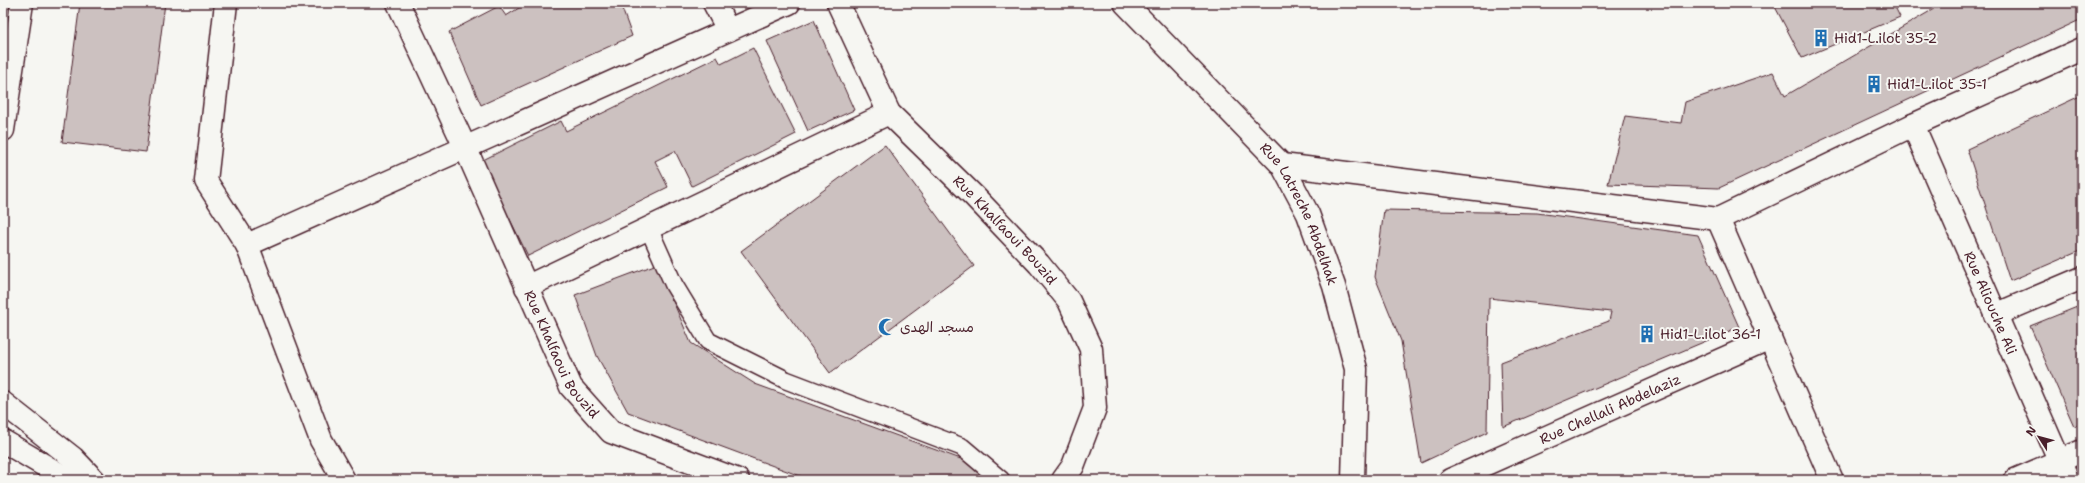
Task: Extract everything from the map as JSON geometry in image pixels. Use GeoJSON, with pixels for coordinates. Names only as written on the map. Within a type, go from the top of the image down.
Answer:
{"type":"FeatureCollection","features":[{"type":"Feature","properties":{"kind":"street"},"geometry":{"type":"LineString","coordinates":[[3,130],[22,3]]}},
{"type":"Feature","properties":{"kind":"street"},"geometry":{"type":"LineString","coordinates":[[226,3],[206,181],[247,245],[321,440],[344,480]]}},
{"type":"Feature","properties":{"kind":"street","name":"Rue Khalfaoui Bouzid"},"geometry":{"type":"LineString","coordinates":[[398,3],[465,147],[571,387],[611,432],[738,480]]}},
{"type":"Feature","properties":{"kind":"street"},"geometry":{"type":"LineString","coordinates":[[714,3],[728,30]]}},
{"type":"Feature","properties":{"kind":"street"},"geometry":{"type":"LineString","coordinates":[[247,245],[789,3]]}},
{"type":"Feature","properties":{"kind":"street","name":"Rue Khalfaoui Bouzid"},"geometry":{"type":"LineString","coordinates":[[838,3],[889,113],[974,196],[1039,264],[1068,301],[1091,349],[1095,408],[1073,466],[1063,480]]}},
{"type":"Feature","properties":{"kind":"street","name":"Rue Latreche Abdelhak"},"geometry":{"type":"LineString","coordinates":[[1125,3],[1282,164],[1308,214],[1334,286],[1356,369],[1353,480]]}},
{"type":"Feature","properties":{"kind":"street"},"geometry":{"type":"LineString","coordinates":[[1282,164],[1718,218],[1914,125],[2082,49]]}},
{"type":"Feature","properties":{"kind":"street"},"geometry":{"type":"LineString","coordinates":[[526,287],[889,113]]}},
{"type":"Feature","properties":{"kind":"street","name":"Rue Aliouche Ali"},"geometry":{"type":"LineString","coordinates":[[1914,125],[1995,315],[2064,470]]}},
{"type":"Feature","properties":{"kind":"street"},"geometry":{"type":"LineString","coordinates":[[1718,218],[1832,480]]}},
{"type":"Feature","properties":{"kind":"street"},"geometry":{"type":"LineString","coordinates":[[1995,315],[2082,278]]}},
{"type":"Feature","properties":{"kind":"street","name":"Rue Chellali Abdelaziz"},"geometry":{"type":"LineString","coordinates":[[1450,480],[1770,338]]}},
{"type":"Feature","properties":{"kind":"street"},"geometry":{"type":"LineString","coordinates":[[3,403],[73,458],[94,480]]}},
{"type":"Feature","properties":{"kind":"street"},"geometry":{"type":"LineString","coordinates":[[4,444],[69,480]]}},
{"type":"Feature","properties":{"kind":"street"},"geometry":{"type":"LineString","coordinates":[[2015,480],[2064,470],[2082,451]]}},
{"type":"Feature","properties":{"kind":"lane"},"geometry":{"type":"LineString","coordinates":[[649,228],[674,285],[708,342],[786,380],[962,447],[1001,480]]}},
{"type":"Feature","properties":{"kind":"building"},"geometry":{"type":"Polygon","coordinates":[[[80,3],[165,3],[146,152],[62,142],[80,3]]]}},
{"type":"Feature","properties":{"kind":"building"},"geometry":{"type":"Polygon","coordinates":[[[527,3],[620,3],[632,36],[481,105],[449,32],[499,6],[506,16],[527,3]]]}},
{"type":"Feature","properties":{"kind":"building","name":"Hid1-L.ilot 35-2"},"geometry":{"type":"Polygon","coordinates":[[[1773,3],[1893,3],[1900,17],[1802,58],[1773,3]]]}},
{"type":"Feature","properties":{"kind":"building","name":"Hid1-L.ilot 35-1"},"geometry":{"type":"Polygon","coordinates":[[[1944,3],[2082,3],[2082,19],[1719,188],[1608,184],[1625,116],[1681,123],[1685,102],[1773,72],[1785,96],[1944,3]]]}},
{"type":"Feature","properties":{"kind":"building"},"geometry":{"type":"Polygon","coordinates":[[[814,20],[854,110],[808,131],[767,41],[814,20]]]}},
{"type":"Feature","properties":{"kind":"building"},"geometry":{"type":"Polygon","coordinates":[[[753,48],[796,134],[692,186],[675,151],[655,161],[668,187],[528,256],[481,161],[561,121],[566,131],[717,57],[721,64],[753,48]]]}},
{"type":"Feature","properties":{"kind":"building"},"geometry":{"type":"Polygon","coordinates":[[[2082,95],[2082,250],[2010,281],[1967,149],[2082,95]]]}},
{"type":"Feature","properties":{"kind":"building"},"geometry":{"type":"Polygon","coordinates":[[[885,145],[974,266],[830,373],[741,251],[885,145]]]}},
{"type":"Feature","properties":{"kind":"building","name":"Hid1-L.ilot 36-1"},"geometry":{"type":"Polygon","coordinates":[[[1384,210],[1537,213],[1698,235],[1739,327],[1503,427],[1501,362],[1609,321],[1611,312],[1489,298],[1487,432],[1421,463],[1401,341],[1375,277],[1384,210]]]}},
{"type":"Feature","properties":{"kind":"building"},"geometry":{"type":"Polygon","coordinates":[[[657,264],[691,343],[755,384],[969,462],[986,480],[811,480],[628,412],[597,356],[575,295],[657,264]]]}},
{"type":"Feature","properties":{"kind":"building"},"geometry":{"type":"Polygon","coordinates":[[[2082,305],[2082,423],[2074,426],[2030,326],[2082,305]]]}},
{"type":"Feature","properties":{"kind":"place","name":"Hid1-L.ilot 35-2"},"geometry":{"type":"Point","coordinates":[1821,38]}},
{"type":"Feature","properties":{"kind":"place","name":"Hid1-L.ilot 35-1"},"geometry":{"type":"Point","coordinates":[1874,84]}},
{"type":"Feature","properties":{"kind":"place","name":"مسجد الهدى"},"geometry":{"type":"Point","coordinates":[887,327]}},
{"type":"Feature","properties":{"kind":"place","name":"Hid1-L.ilot 36-1"},"geometry":{"type":"Point","coordinates":[1647,334]}}]}
